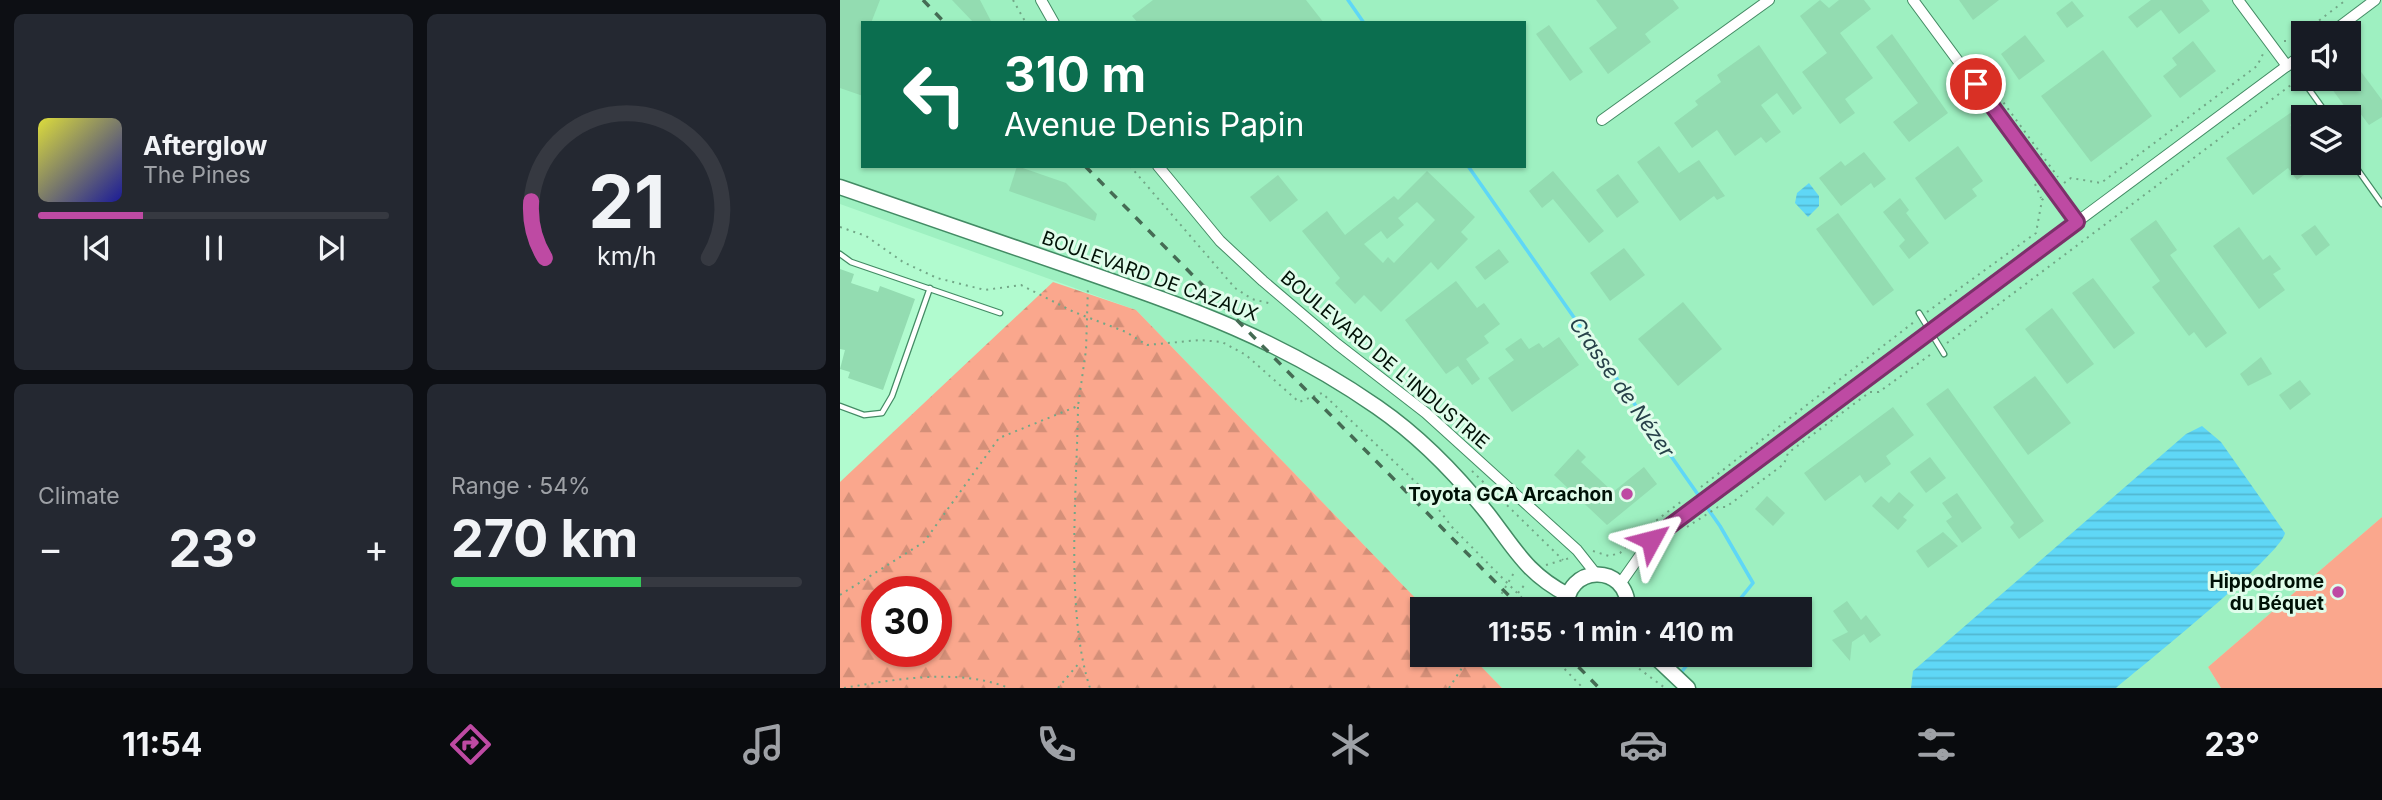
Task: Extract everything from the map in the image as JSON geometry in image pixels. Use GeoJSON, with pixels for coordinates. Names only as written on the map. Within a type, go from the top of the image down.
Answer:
{"type":"FeatureCollection","features":[{"type":"Feature","properties":{"kind":"main road","name":"BOULEVARD DE CAZAUX"},"geometry":{"type":"LineString","coordinates":[[840,187],[1228,323],[1271,342],[1342,384],[1413,435],[1463,485],[1523,563],[1562,597]]}},
{"type":"Feature","properties":{"kind":"main road"},"geometry":{"type":"LineString","coordinates":[[1570,597],[1579,580],[1596,574],[1605,575],[1620,584],[1626,597]]}},
{"type":"Feature","properties":{"kind":"main road"},"geometry":{"type":"LineString","coordinates":[[1666,667],[1684,684]]}},
{"type":"Feature","properties":{"kind":"street"},"geometry":{"type":"LineString","coordinates":[[1041,0],[1053,21]]}},
{"type":"Feature","properties":{"kind":"street"},"geometry":{"type":"LineString","coordinates":[[1602,120],[1769,0]]}},
{"type":"Feature","properties":{"kind":"street"},"geometry":{"type":"LineString","coordinates":[[1913,0],[2058,187],[2077,222]]}},
{"type":"Feature","properties":{"kind":"street"},"geometry":{"type":"LineString","coordinates":[[2238,0],[2288,65]]}},
{"type":"Feature","properties":{"kind":"street"},"geometry":{"type":"LineString","coordinates":[[2347,21],[2375,0]]}},
{"type":"Feature","properties":{"kind":"street"},"geometry":{"type":"LineString","coordinates":[[1620,584],[1651,540],[2291,63]]}},
{"type":"Feature","properties":{"kind":"street","name":"BOULEVARD DE L'INDUSTRIE"},"geometry":{"type":"LineString","coordinates":[[1160,168],[1220,241],[1337,344],[1426,413],[1582,554],[1596,574]]}},
{"type":"Feature","properties":{"kind":"lane"},"geometry":{"type":"LineString","coordinates":[[2288,65],[2320,105]]}},
{"type":"Feature","properties":{"kind":"lane"},"geometry":{"type":"LineString","coordinates":[[2361,174],[2382,204]]}},
{"type":"Feature","properties":{"kind":"lane"},"geometry":{"type":"LineString","coordinates":[[840,254],[851,262],[1000,313]]}},
{"type":"Feature","properties":{"kind":"lane"},"geometry":{"type":"LineString","coordinates":[[840,406],[864,415],[882,413],[891,396],[930,288]]}},
{"type":"Feature","properties":{"kind":"lane"},"geometry":{"type":"LineString","coordinates":[[1921,315],[1944,354]]}},
{"type":"Feature","properties":{"kind":"path"},"geometry":{"type":"LineString","coordinates":[[1013,0],[1025,21]]}},
{"type":"Feature","properties":{"kind":"path"},"geometry":{"type":"LineString","coordinates":[[1700,488],[1921,315],[2036,233],[2042,200],[2058,187],[2071,178],[2101,183],[2257,66],[2263,53],[2272,46],[2292,41],[2346,0]]}},
{"type":"Feature","properties":{"kind":"path"},"geometry":{"type":"LineString","coordinates":[[1982,74],[2058,187]]}},
{"type":"Feature","properties":{"kind":"path"},"geometry":{"type":"LineString","coordinates":[[1681,526],[1690,527],[1715,509],[1726,507],[1784,464],[1788,453],[1870,392],[1879,392],[1940,348],[2291,85]]}},
{"type":"Feature","properties":{"kind":"path"},"geometry":{"type":"LineString","coordinates":[[1132,168],[1235,288],[1252,299],[1274,305]]}},
{"type":"Feature","properties":{"kind":"path"},"geometry":{"type":"LineString","coordinates":[[840,228],[866,236],[903,262],[937,278],[985,290],[1021,285],[1126,332],[1147,345],[1200,340],[1222,342],[1246,355],[1299,402],[1322,393],[1424,490],[1447,522],[1521,597]]}},
{"type":"Feature","properties":{"kind":"path"},"geometry":{"type":"LineString","coordinates":[[1088,273],[1082,388],[1077,406],[1076,572],[1081,661],[1090,688]]}},
{"type":"Feature","properties":{"kind":"path"},"geometry":{"type":"LineString","coordinates":[[840,595],[924,542],[999,438],[1077,406]]}},
{"type":"Feature","properties":{"kind":"path"},"geometry":{"type":"LineString","coordinates":[[1471,470],[1563,560],[1592,551],[1609,556],[1620,553],[1641,532],[1690,495]]}},
{"type":"Feature","properties":{"kind":"path"},"geometry":{"type":"LineString","coordinates":[[1499,597],[1507,582],[1523,563]]}},
{"type":"Feature","properties":{"kind":"path"},"geometry":{"type":"LineString","coordinates":[[1058,688],[1081,661]]}},
{"type":"Feature","properties":{"kind":"path"},"geometry":{"type":"LineString","coordinates":[[1449,688],[1463,667]]}},
{"type":"Feature","properties":{"kind":"path"},"geometry":{"type":"LineString","coordinates":[[1563,667],[1583,688]]}},
{"type":"Feature","properties":{"kind":"path"},"geometry":{"type":"LineString","coordinates":[[1637,667],[1665,688]]}},
{"type":"Feature","properties":{"kind":"path"},"geometry":{"type":"LineString","coordinates":[[844,688],[927,677],[991,681],[1009,688]]}},
{"type":"Feature","properties":{"kind":"shaded area"},"geometry":{"type":"Polygon","coordinates":[[[840,0],[2382,0],[2382,517],[2208,667],[2221,688],[1502,688],[1482,667],[1812,667],[1812,597],[1414,597],[1136,310],[840,204],[840,0]]]}},
{"type":"Feature","properties":{"kind":"green space"},"geometry":{"type":"Polygon","coordinates":[[[1053,282],[1136,310],[1414,597],[1410,597],[1410,667],[1482,667],[1502,688],[840,688],[840,482],[1053,282]]]}},
{"type":"Feature","properties":{"kind":"green space","name":"Hippodrome du Béquet"},"geometry":{"type":"Polygon","coordinates":[[[2382,517],[2382,688],[2221,688],[2208,667],[2382,517]]]}},
{"type":"Feature","properties":{"kind":"water"},"geometry":{"type":"Polygon","coordinates":[[[1809,183],[1819,196],[1819,206],[1808,217],[1795,203],[1797,193],[1809,183]]]}},
{"type":"Feature","properties":{"kind":"water"},"geometry":{"type":"Polygon","coordinates":[[[2202,426],[2221,442],[2285,533],[2278,545],[2237,586],[2116,688],[1911,688],[1913,671],[2186,434],[2202,426]]]}},
{"type":"Feature","properties":{"kind":"building"},"geometry":{"type":"Polygon","coordinates":[[[840,0],[880,0],[872,21],[861,21],[861,95],[840,88],[840,0]]]}},
{"type":"Feature","properties":{"kind":"building"},"geometry":{"type":"Polygon","coordinates":[[[952,0],[980,0],[991,21],[972,21],[952,0]]]}},
{"type":"Feature","properties":{"kind":"building"},"geometry":{"type":"Polygon","coordinates":[[[1153,0],[1306,0],[1322,21],[1136,21],[1132,16],[1153,0]]]}},
{"type":"Feature","properties":{"kind":"building"},"geometry":{"type":"Polygon","coordinates":[[[1596,0],[1673,0],[1679,8],[1645,34],[1651,42],[1608,74],[1589,48],[1617,28],[1596,0]]]}},
{"type":"Feature","properties":{"kind":"building"},"geometry":{"type":"Polygon","coordinates":[[[1820,0],[1829,8],[1839,0],[1864,0],[1871,9],[1840,33],[1873,78],[1845,99],[1855,113],[1840,124],[1802,72],[1827,53],[1800,16],[1820,0]]]}},
{"type":"Feature","properties":{"kind":"building"},"geometry":{"type":"Polygon","coordinates":[[[1959,0],[1999,0],[1973,20],[1959,0]]]}},
{"type":"Feature","properties":{"kind":"building"},"geometry":{"type":"Polygon","coordinates":[[[2151,0],[2202,0],[2210,11],[2179,34],[2161,10],[2137,28],[2128,17],[2151,0]]]}},
{"type":"Feature","properties":{"kind":"building"},"geometry":{"type":"Polygon","coordinates":[[[2072,1],[2084,16],[2067,28],[2056,13],[2072,1]]]}},
{"type":"Feature","properties":{"kind":"building"},"geometry":{"type":"Polygon","coordinates":[[[1549,25],[1583,72],[1570,81],[1536,34],[1549,25]]]}},
{"type":"Feature","properties":{"kind":"building"},"geometry":{"type":"Polygon","coordinates":[[[1892,34],[1948,113],[1909,142],[1893,122],[1918,103],[1876,47],[1892,34]]]}},
{"type":"Feature","properties":{"kind":"building"},"geometry":{"type":"Polygon","coordinates":[[[2025,35],[2045,61],[2019,80],[2001,54],[2025,35]]]}},
{"type":"Feature","properties":{"kind":"building"},"geometry":{"type":"Polygon","coordinates":[[[2193,41],[2216,71],[2180,98],[2163,76],[2177,65],[2172,58],[2193,41]]]}},
{"type":"Feature","properties":{"kind":"building"},"geometry":{"type":"Polygon","coordinates":[[[1759,45],[1802,108],[1793,115],[1777,93],[1761,105],[1781,132],[1766,143],[1761,137],[1735,156],[1717,130],[1692,148],[1674,123],[1698,105],[1695,101],[1721,82],[1717,75],[1759,45]]]}},
{"type":"Feature","properties":{"kind":"building"},"geometry":{"type":"Polygon","coordinates":[[[2103,50],[2152,116],[2091,162],[2041,96],[2103,50]]]}},
{"type":"Feature","properties":{"kind":"building"},"geometry":{"type":"Polygon","coordinates":[[[2361,72],[2382,100],[2382,117],[2369,125],[2361,114],[2361,105],[2344,105],[2333,91],[2361,91],[2361,72]]]}},
{"type":"Feature","properties":{"kind":"building"},"geometry":{"type":"Polygon","coordinates":[[[2291,112],[2291,172],[2288,168],[2253,195],[2226,158],[2291,112]]]}},
{"type":"Feature","properties":{"kind":"building"},"geometry":{"type":"Polygon","coordinates":[[[1659,146],[1679,173],[1699,160],[1725,196],[1717,200],[1714,196],[1680,221],[1637,162],[1659,146]]]}},
{"type":"Feature","properties":{"kind":"building"},"geometry":{"type":"Polygon","coordinates":[[[1958,146],[1983,181],[1972,189],[1977,196],[1945,220],[1915,178],[1958,146]]]}},
{"type":"Feature","properties":{"kind":"building"},"geometry":{"type":"Polygon","coordinates":[[[1864,152],[1886,179],[1874,188],[1871,183],[1841,206],[1819,178],[1841,161],[1845,166],[1864,152]]]}},
{"type":"Feature","properties":{"kind":"building"},"geometry":{"type":"Polygon","coordinates":[[[1016,168],[1066,183],[1097,214],[1095,221],[1009,191],[1016,168]]]}},
{"type":"Feature","properties":{"kind":"building"},"geometry":{"type":"Polygon","coordinates":[[[1427,171],[1475,217],[1461,232],[1468,239],[1438,270],[1431,262],[1381,312],[1364,295],[1355,304],[1335,283],[1340,278],[1302,231],[1327,211],[1345,235],[1394,196],[1398,200],[1427,171]],[[1417,202],[1398,218],[1404,225],[1387,239],[1381,231],[1364,244],[1383,263],[1388,257],[1394,263],[1435,220],[1417,202]]]}},
{"type":"Feature","properties":{"kind":"building"},"geometry":{"type":"Polygon","coordinates":[[[1553,171],[1604,231],[1589,243],[1553,199],[1542,208],[1529,191],[1553,171]]]}},
{"type":"Feature","properties":{"kind":"building"},"geometry":{"type":"Polygon","coordinates":[[[1618,174],[1639,202],[1617,218],[1596,190],[1618,174]]]}},
{"type":"Feature","properties":{"kind":"building"},"geometry":{"type":"Polygon","coordinates":[[[1278,175],[1298,200],[1270,222],[1250,197],[1278,175]]]}},
{"type":"Feature","properties":{"kind":"building"},"geometry":{"type":"Polygon","coordinates":[[[1900,198],[1909,210],[1906,213],[1929,243],[1909,259],[1899,246],[1905,240],[1883,212],[1900,198]]]}},
{"type":"Feature","properties":{"kind":"building"},"geometry":{"type":"Polygon","coordinates":[[[1838,213],[1894,290],[1873,306],[1816,229],[1838,213]]]}},
{"type":"Feature","properties":{"kind":"building"},"geometry":{"type":"Polygon","coordinates":[[[2156,220],[2177,250],[2170,255],[2227,333],[2206,348],[2194,332],[2189,336],[2152,287],[2160,281],[2130,239],[2156,220]]]}},
{"type":"Feature","properties":{"kind":"building"},"geometry":{"type":"Polygon","coordinates":[[[2315,225],[2330,245],[2316,256],[2301,235],[2315,225]]]}},
{"type":"Feature","properties":{"kind":"building"},"geometry":{"type":"Polygon","coordinates":[[[2239,227],[2263,260],[2270,255],[2281,269],[2273,274],[2285,290],[2259,309],[2213,246],[2239,227]]]}},
{"type":"Feature","properties":{"kind":"building"},"geometry":{"type":"Polygon","coordinates":[[[1624,248],[1645,275],[1610,301],[1590,273],[1624,248]]]}},
{"type":"Feature","properties":{"kind":"building"},"geometry":{"type":"Polygon","coordinates":[[[1499,249],[1509,262],[1485,280],[1475,267],[1499,249]]]}},
{"type":"Feature","properties":{"kind":"building"},"geometry":{"type":"Polygon","coordinates":[[[840,269],[854,274],[851,283],[878,292],[880,286],[915,299],[883,390],[848,378],[850,372],[840,369],[845,350],[840,349],[840,269]]]}},
{"type":"Feature","properties":{"kind":"building"},"geometry":{"type":"Polygon","coordinates":[[[2093,278],[2135,333],[2114,349],[2072,293],[2093,278]]]}},
{"type":"Feature","properties":{"kind":"building"},"geometry":{"type":"Polygon","coordinates":[[[1456,281],[1477,308],[1484,303],[1500,324],[1484,336],[1489,343],[1466,359],[1480,379],[1472,385],[1458,366],[1446,374],[1405,320],[1456,281]]]}},
{"type":"Feature","properties":{"kind":"building"},"geometry":{"type":"Polygon","coordinates":[[[1683,302],[1722,349],[1678,386],[1638,339],[1683,302]]]}},
{"type":"Feature","properties":{"kind":"building"},"geometry":{"type":"Polygon","coordinates":[[[2052,308],[2094,364],[2067,384],[2025,329],[2052,308]]]}},
{"type":"Feature","properties":{"kind":"building"},"geometry":{"type":"Polygon","coordinates":[[[1559,337],[1579,365],[1512,412],[1488,378],[1514,360],[1505,349],[1521,338],[1529,349],[1539,343],[1543,348],[1559,337]]]}},
{"type":"Feature","properties":{"kind":"building"},"geometry":{"type":"Polygon","coordinates":[[[2261,357],[2272,374],[2248,386],[2240,374],[2261,357]]]}},
{"type":"Feature","properties":{"kind":"building"},"geometry":{"type":"Polygon","coordinates":[[[2035,376],[2071,423],[2028,455],[1993,407],[2035,376]]]}},
{"type":"Feature","properties":{"kind":"building"},"geometry":{"type":"Polygon","coordinates":[[[2300,380],[2311,394],[2290,410],[2279,395],[2300,380]]]}},
{"type":"Feature","properties":{"kind":"building"},"geometry":{"type":"Polygon","coordinates":[[[1948,388],[2044,521],[2019,539],[2010,527],[2014,523],[1926,404],[1948,388]]]}},
{"type":"Feature","properties":{"kind":"building"},"geometry":{"type":"Polygon","coordinates":[[[1893,407],[1914,435],[1886,456],[1891,464],[1865,483],[1860,475],[1825,501],[1804,473],[1893,407]]]}},
{"type":"Feature","properties":{"kind":"building"},"geometry":{"type":"Polygon","coordinates":[[[1578,449],[1586,457],[1581,462],[1613,492],[1644,467],[1657,484],[1607,525],[1554,475],[1578,449]]]}},
{"type":"Feature","properties":{"kind":"building"},"geometry":{"type":"Polygon","coordinates":[[[1930,457],[1946,478],[1926,493],[1910,472],[1930,457]]]}},
{"type":"Feature","properties":{"kind":"building"},"geometry":{"type":"Polygon","coordinates":[[[1899,492],[1914,505],[1903,517],[1907,520],[1898,530],[1872,506],[1881,496],[1889,503],[1899,492]]]}},
{"type":"Feature","properties":{"kind":"building"},"geometry":{"type":"Polygon","coordinates":[[[1957,493],[1982,528],[1962,543],[1946,521],[1952,517],[1942,503],[1957,493]]]}},
{"type":"Feature","properties":{"kind":"building"},"geometry":{"type":"Polygon","coordinates":[[[1767,496],[1785,513],[1773,526],[1755,509],[1767,496]]]}},
{"type":"Feature","properties":{"kind":"building"},"geometry":{"type":"Polygon","coordinates":[[[1943,532],[1958,546],[1928,568],[1916,551],[1943,532]]]}},
{"type":"Feature","properties":{"kind":"building"},"geometry":{"type":"Polygon","coordinates":[[[1847,601],[1861,620],[1866,615],[1881,635],[1870,643],[1864,634],[1852,642],[1850,661],[1832,640],[1848,632],[1833,611],[1847,601]]]}},
{"type":"Feature","properties":{"kind":"waterway","name":"Crasse de Nézer"},"geometry":{"type":"LineString","coordinates":[[1348,0],[1363,21]]}},
{"type":"Feature","properties":{"kind":"waterway","name":"Crasse de Nézer"},"geometry":{"type":"LineString","coordinates":[[1469,168],[1720,526],[1753,583],[1742,597]]}},
{"type":"Feature","properties":{"kind":"waterway","name":"Crasse de Nézer"},"geometry":{"type":"LineString","coordinates":[[1679,675],[1685,667]]}},
{"type":"Feature","properties":{"kind":"railway"},"geometry":{"type":"LineString","coordinates":[[923,0],[943,21]]}},
{"type":"Feature","properties":{"kind":"railway"},"geometry":{"type":"LineString","coordinates":[[1087,168],[1510,597]]}},
{"type":"Feature","properties":{"kind":"railway"},"geometry":{"type":"LineString","coordinates":[[1579,667],[1599,688]]}},
{"type":"Feature","properties":{"kind":"place","name":"Toyota GCA Arcachon"},"geometry":{"type":"Point","coordinates":[1627,494]}},
{"type":"Feature","properties":{"kind":"place","name":"Hippodrome du Béquet"},"geometry":{"type":"Point","coordinates":[2338,592]}},
{"type":"Feature","properties":{"kind":"route"},"geometry":{"type":"LineString","coordinates":[[1651,540],[2077,222],[1976,84]]}}]}
